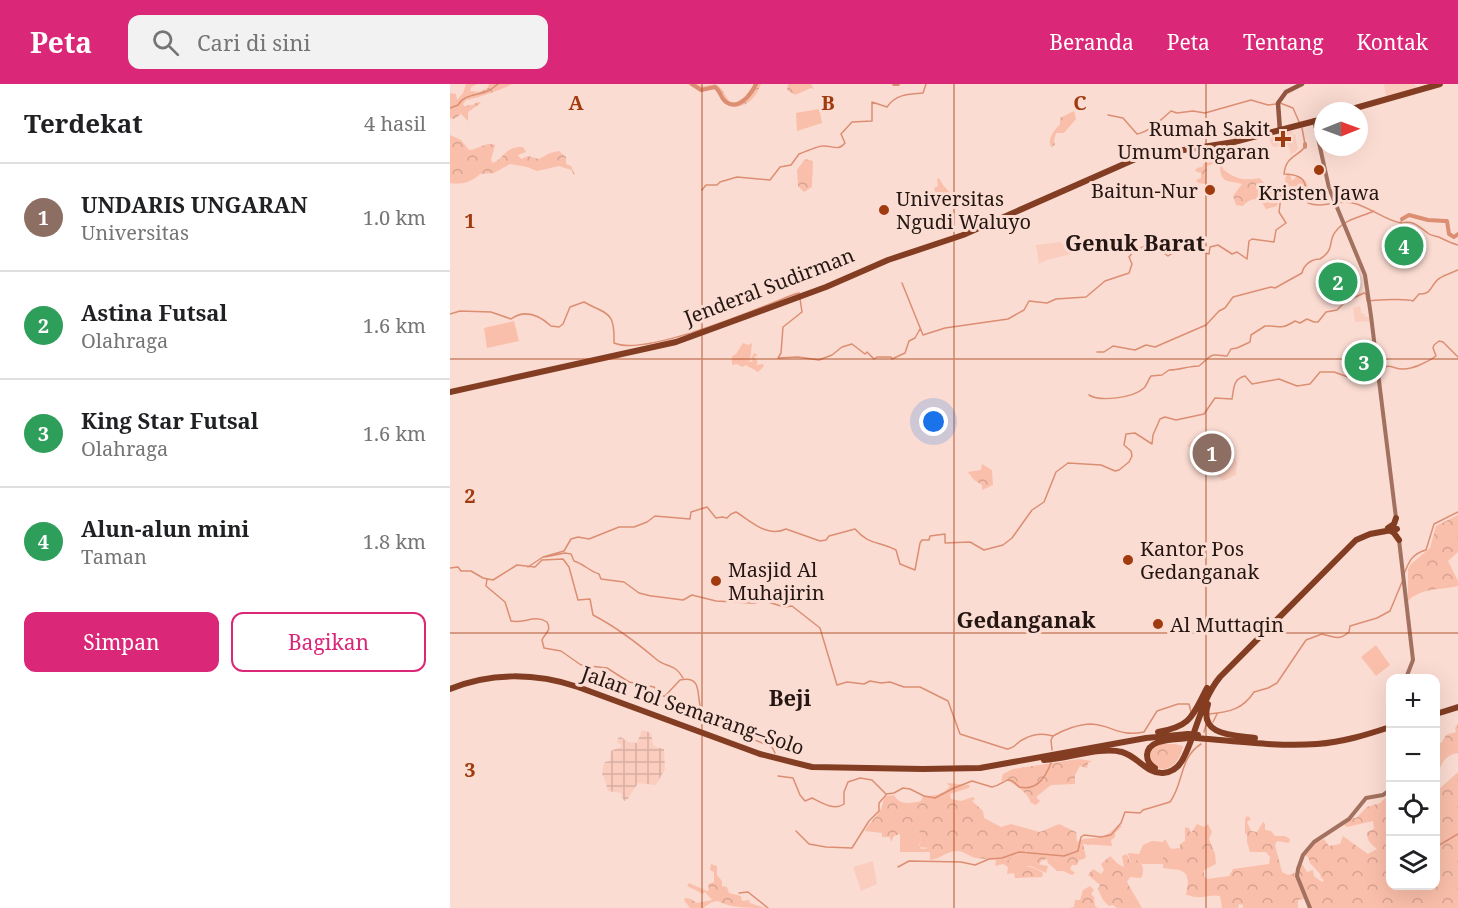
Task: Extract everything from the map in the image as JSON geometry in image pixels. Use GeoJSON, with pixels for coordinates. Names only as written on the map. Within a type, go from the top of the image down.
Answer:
{"type":"FeatureCollection","features":[{"type":"Feature","properties":{"kind":"highway"},"geometry":{"type":"LineString","coordinates":[[1368,106],[1440,84]]}},
{"type":"Feature","properties":{"kind":"highway"},"geometry":{"type":"LineString","coordinates":[[1409,94],[1447,84]]}},
{"type":"Feature","properties":{"kind":"highway"},"geometry":{"type":"LineString","coordinates":[[1368,105],[1398,98]]}},
{"type":"Feature","properties":{"kind":"highway"},"geometry":{"type":"LineString","coordinates":[[1073,185],[1087,176],[1145,154],[1210,145],[1314,120]]}},
{"type":"Feature","properties":{"kind":"highway"},"geometry":{"type":"LineString","coordinates":[[1073,185],[1140,157],[1183,149]]}},
{"type":"Feature","properties":{"kind":"highway","name":"Jenderal Sudirman"},"geometry":{"type":"LineString","coordinates":[[791,299],[905,253],[967,232],[1073,185]]}},
{"type":"Feature","properties":{"kind":"highway","name":"Jenderal Sudirman"},"geometry":{"type":"LineString","coordinates":[[450,391],[659,344],[756,312],[905,253]]}},
{"type":"Feature","properties":{"kind":"highway"},"geometry":{"type":"LineString","coordinates":[[1043,760],[1119,751],[1136,759],[1154,772],[1171,771],[1179,766],[1209,692],[1220,677],[1356,540],[1388,529],[1394,524],[1396,518]]}},
{"type":"Feature","properties":{"kind":"highway"},"geometry":{"type":"LineString","coordinates":[[1123,742],[1181,726],[1191,718],[1206,689],[1215,678],[1350,543],[1363,534],[1397,528]]}},
{"type":"Feature","properties":{"kind":"highway"},"geometry":{"type":"LineString","coordinates":[[1388,529],[1395,533],[1399,540]]}},
{"type":"Feature","properties":{"kind":"highway"},"geometry":{"type":"LineString","coordinates":[[1233,663],[1214,689],[1206,710],[1206,719],[1209,726],[1219,731],[1258,739]]}},
{"type":"Feature","properties":{"kind":"highway","name":"Jalan Tol Semarang–Solo"},"geometry":{"type":"LineString","coordinates":[[450,690],[472,682],[501,677],[518,676],[551,680],[578,687],[760,754],[812,768],[980,768],[1164,735],[1187,737]]}},
{"type":"Feature","properties":{"kind":"highway"},"geometry":{"type":"LineString","coordinates":[[1187,737],[1154,744],[1147,755],[1149,764],[1158,770],[1165,771],[1180,761],[1203,700],[1215,678]]}},
{"type":"Feature","properties":{"kind":"highway","name":"Jalan Tol Semarang–Solo"},"geometry":{"type":"LineString","coordinates":[[450,690],[501,680],[518,679],[550,683],[761,758],[816,771],[964,772],[1043,760],[1144,740],[1197,736],[1317,741],[1386,727]]}},
{"type":"Feature","properties":{"kind":"highway"},"geometry":{"type":"LineString","coordinates":[[1440,711],[1458,706]]}},
{"type":"Feature","properties":{"kind":"highway","name":"Jalan Tol Semarang–Solo"},"geometry":{"type":"LineString","coordinates":[[1197,736],[1316,744],[1348,739],[1386,727]]}},
{"type":"Feature","properties":{"kind":"main road"},"geometry":{"type":"LineString","coordinates":[[1280,130],[1277,104],[1286,92],[1302,84]]}},
{"type":"Feature","properties":{"kind":"main road"},"geometry":{"type":"LineString","coordinates":[[1322,156],[1328,182],[1365,278],[1413,660],[1408,674]]}},
{"type":"Feature","properties":{"kind":"main road"},"geometry":{"type":"LineString","coordinates":[[1310,908],[1297,876],[1303,855],[1314,842],[1349,819],[1363,800],[1386,793]]}},
{"type":"Feature","properties":{"kind":"shaded area"},"geometry":{"type":"Polygon","coordinates":[[[1384,84],[1415,84],[1417,90],[1386,98],[1384,84]]]}},
{"type":"Feature","properties":{"kind":"shaded area","name":"Rumah Sakit Umum Ungaran"},"geometry":{"type":"Polygon","coordinates":[[[1292,130],[1298,149],[1295,152],[1291,155],[1287,143],[1272,146],[1268,136],[1292,130]]]}},
{"type":"Feature","properties":{"kind":"shaded area"},"geometry":{"type":"Polygon","coordinates":[[[1060,242],[1071,250],[1071,254],[1039,264],[1036,245],[1060,242]]]}},
{"type":"Feature","properties":{"kind":"shaded area"},"geometry":{"type":"Polygon","coordinates":[[[1360,306],[1362,314],[1370,317],[1371,321],[1355,322],[1353,308],[1360,306]]]}},
{"type":"Feature","properties":{"kind":"shaded area"},"geometry":{"type":"Polygon","coordinates":[[[1196,438],[1225,444],[1237,462],[1236,475],[1223,481],[1200,462],[1187,445],[1196,438]]]}},
{"type":"Feature","properties":{"kind":"shaded area"},"geometry":{"type":"Polygon","coordinates":[[[642,730],[651,733],[653,745],[664,749],[665,769],[656,785],[638,783],[624,801],[621,793],[608,791],[602,775],[603,766],[605,762],[610,761],[611,751],[622,746],[617,742],[618,738],[637,743],[642,730]]]}},
{"type":"Feature","properties":{"kind":"shaded area"},"geometry":{"type":"Polygon","coordinates":[[[873,861],[877,884],[861,891],[853,867],[873,861]]]}},
{"type":"Feature","properties":{"kind":"green space"},"geometry":{"type":"Polygon","coordinates":[[[466,84],[477,84],[471,87],[470,91],[478,92],[487,89],[489,84],[512,84],[466,100],[464,106],[481,103],[468,112],[468,121],[461,114],[454,119],[450,118],[450,93],[456,94],[457,100],[466,84]]]}},
{"type":"Feature","properties":{"kind":"green space"},"geometry":{"type":"Polygon","coordinates":[[[687,84],[703,86],[716,84],[721,88],[719,91],[714,89],[701,92],[687,84]]]}},
{"type":"Feature","properties":{"kind":"green space"},"geometry":{"type":"Polygon","coordinates":[[[754,84],[761,84],[752,99],[743,105],[725,104],[719,91],[721,88],[729,101],[735,103],[745,97],[754,84]]]}},
{"type":"Feature","properties":{"kind":"green space"},"geometry":{"type":"Polygon","coordinates":[[[788,84],[811,84],[814,89],[811,88],[795,95],[787,90],[788,84]]]}},
{"type":"Feature","properties":{"kind":"green space"},"geometry":{"type":"Polygon","coordinates":[[[823,110],[820,112],[822,123],[797,131],[796,113],[823,110]]]}},
{"type":"Feature","properties":{"kind":"green space"},"geometry":{"type":"Polygon","coordinates":[[[1074,111],[1076,119],[1064,133],[1056,133],[1055,145],[1051,147],[1051,138],[1060,124],[1060,118],[1074,111]]]}},
{"type":"Feature","properties":{"kind":"green space"},"geometry":{"type":"Polygon","coordinates":[[[450,135],[461,140],[469,150],[488,144],[495,145],[491,160],[493,163],[512,148],[517,147],[523,147],[526,152],[518,155],[521,159],[528,156],[539,159],[559,151],[566,157],[566,164],[571,166],[575,175],[571,170],[559,166],[537,171],[510,164],[494,173],[480,174],[466,182],[450,183],[450,135]]]}},
{"type":"Feature","properties":{"kind":"green space"},"geometry":{"type":"Polygon","coordinates":[[[1216,154],[1221,155],[1223,169],[1232,175],[1244,179],[1260,178],[1266,184],[1281,187],[1277,206],[1266,209],[1261,201],[1256,199],[1243,206],[1236,205],[1233,196],[1242,184],[1224,179],[1220,167],[1213,164],[1207,166],[1206,184],[1198,183],[1196,180],[1201,178],[1201,173],[1195,171],[1204,163],[1209,163],[1216,154]]]}},
{"type":"Feature","properties":{"kind":"green space"},"geometry":{"type":"Polygon","coordinates":[[[805,159],[813,161],[813,164],[812,187],[804,192],[798,186],[797,170],[805,159]]]}},
{"type":"Feature","properties":{"kind":"green space"},"geometry":{"type":"Polygon","coordinates":[[[1287,175],[1290,175],[1292,181],[1297,176],[1306,181],[1311,199],[1329,200],[1325,203],[1310,202],[1301,190],[1286,186],[1287,175]]]}},
{"type":"Feature","properties":{"kind":"green space"},"geometry":{"type":"Polygon","coordinates":[[[939,178],[952,195],[949,200],[935,191],[934,188],[938,186],[937,179],[939,178]]]}},
{"type":"Feature","properties":{"kind":"green space"},"geometry":{"type":"Polygon","coordinates":[[[1407,224],[1408,235],[1414,235],[1415,254],[1394,256],[1393,238],[1397,237],[1396,225],[1407,224]]]}},
{"type":"Feature","properties":{"kind":"green space"},"geometry":{"type":"Polygon","coordinates":[[[514,321],[519,341],[487,348],[484,328],[514,321]]]}},
{"type":"Feature","properties":{"kind":"green space"},"geometry":{"type":"Polygon","coordinates":[[[743,343],[748,345],[752,343],[750,361],[745,361],[753,362],[751,359],[754,353],[758,355],[754,357],[758,362],[756,365],[763,364],[764,366],[758,372],[746,365],[742,367],[737,364],[732,365],[732,356],[743,343]]]}},
{"type":"Feature","properties":{"kind":"green space"},"geometry":{"type":"Polygon","coordinates":[[[982,464],[992,470],[993,485],[982,490],[982,485],[968,472],[981,470],[982,464]]]}},
{"type":"Feature","properties":{"kind":"green space"},"geometry":{"type":"Polygon","coordinates":[[[1458,515],[1458,552],[1448,561],[1458,581],[1458,586],[1418,594],[1408,601],[1408,569],[1430,548],[1436,526],[1458,515]]]}},
{"type":"Feature","properties":{"kind":"green space"},"geometry":{"type":"Polygon","coordinates":[[[1376,645],[1390,665],[1376,676],[1361,657],[1376,645]]]}},
{"type":"Feature","properties":{"kind":"green space"},"geometry":{"type":"Polygon","coordinates":[[[1458,723],[1458,753],[1449,756],[1440,769],[1440,743],[1446,735],[1456,732],[1455,728],[1458,723]]]}},
{"type":"Feature","properties":{"kind":"green space"},"geometry":{"type":"Polygon","coordinates":[[[1160,744],[1183,746],[1176,762],[1168,768],[1163,769],[1152,765],[1149,755],[1154,747],[1160,744]]]}},
{"type":"Feature","properties":{"kind":"green space"},"geometry":{"type":"Polygon","coordinates":[[[1079,759],[1092,761],[1088,763],[1087,768],[1080,766],[1075,775],[1075,784],[1051,785],[1036,797],[1040,801],[1036,805],[1031,803],[1018,787],[1006,780],[1001,781],[1003,774],[1013,769],[1079,759]]]}},
{"type":"Feature","properties":{"kind":"green space"},"geometry":{"type":"Polygon","coordinates":[[[1458,772],[1458,908],[1311,908],[1308,898],[1298,900],[1298,908],[1243,908],[1243,905],[1239,904],[1238,908],[1222,908],[1220,896],[1186,895],[1188,881],[1186,874],[1180,870],[1163,868],[1163,853],[1169,852],[1168,846],[1172,849],[1180,848],[1180,844],[1185,841],[1185,827],[1189,828],[1191,833],[1197,824],[1204,827],[1208,824],[1212,832],[1209,839],[1216,864],[1204,870],[1204,876],[1207,879],[1229,876],[1233,869],[1269,864],[1270,857],[1266,852],[1250,852],[1245,833],[1245,818],[1248,816],[1251,819],[1247,822],[1251,831],[1257,832],[1263,822],[1265,830],[1271,831],[1275,836],[1285,836],[1290,839],[1289,843],[1277,841],[1275,845],[1282,872],[1288,875],[1298,872],[1301,862],[1307,872],[1313,870],[1314,876],[1322,882],[1324,880],[1320,874],[1304,855],[1314,844],[1324,839],[1329,846],[1340,844],[1343,836],[1368,854],[1377,849],[1367,837],[1367,832],[1374,829],[1373,821],[1347,827],[1344,825],[1351,818],[1356,818],[1367,807],[1380,803],[1386,797],[1386,890],[1440,890],[1440,788],[1458,772]]]}},
{"type":"Feature","properties":{"kind":"green space"},"geometry":{"type":"Polygon","coordinates":[[[948,783],[970,785],[969,788],[950,794],[951,799],[961,801],[973,797],[975,799],[972,801],[983,811],[984,818],[1001,827],[1011,824],[1040,832],[1059,824],[1076,832],[1077,842],[1103,836],[1118,825],[1122,826],[1111,840],[1112,846],[1083,844],[1086,857],[1079,860],[1077,865],[1072,865],[1070,869],[1075,873],[1072,875],[1057,871],[1047,859],[1041,861],[1039,865],[1026,857],[1027,850],[1013,846],[1017,854],[1008,860],[1043,873],[1042,877],[1015,878],[1014,873],[1007,874],[1008,867],[1003,864],[995,866],[996,860],[974,857],[960,851],[953,851],[930,860],[930,848],[919,847],[921,841],[919,830],[905,838],[905,843],[900,846],[900,834],[894,836],[891,842],[890,837],[882,837],[882,833],[865,831],[880,812],[887,796],[894,795],[902,802],[917,802],[921,801],[923,796],[945,791],[950,786],[948,783]]]}},
{"type":"Feature","properties":{"kind":"green space"},"geometry":{"type":"Polygon","coordinates":[[[919,830],[921,849],[930,848],[930,852],[900,852],[900,846],[905,843],[905,838],[919,830]]]}},
{"type":"Feature","properties":{"kind":"green space"},"geometry":{"type":"Polygon","coordinates":[[[1165,839],[1169,852],[1163,854],[1163,864],[1142,864],[1138,860],[1130,862],[1128,853],[1139,854],[1143,845],[1152,841],[1163,842],[1165,839]]]}},
{"type":"Feature","properties":{"kind":"green space"},"geometry":{"type":"Polygon","coordinates":[[[1013,847],[1027,850],[1025,854],[1037,864],[1048,866],[1046,873],[1031,866],[1019,866],[1008,860],[1017,854],[1013,847]]]}},
{"type":"Feature","properties":{"kind":"green space"},"geometry":{"type":"Polygon","coordinates":[[[1127,854],[1130,862],[1138,860],[1142,866],[1141,878],[1130,877],[1127,882],[1142,908],[1109,906],[1098,889],[1100,885],[1088,875],[1093,869],[1101,874],[1104,870],[1101,864],[1110,856],[1124,867],[1122,856],[1127,854]]]}},
{"type":"Feature","properties":{"kind":"green space"},"geometry":{"type":"Polygon","coordinates":[[[711,864],[717,866],[717,875],[722,881],[722,886],[727,887],[729,893],[741,896],[742,901],[749,900],[750,903],[765,908],[746,908],[718,901],[703,908],[690,908],[685,898],[697,903],[712,900],[705,892],[703,894],[687,886],[689,883],[709,890],[708,884],[714,882],[714,872],[710,870],[711,864]]]}},
{"type":"Feature","properties":{"kind":"green space"},"geometry":{"type":"Polygon","coordinates":[[[1090,886],[1094,890],[1091,894],[1098,908],[1069,908],[1074,907],[1075,900],[1080,900],[1083,890],[1090,886]]]}},
{"type":"Feature","properties":{"kind":"waterway"},"geometry":{"type":"LineString","coordinates":[[450,108],[458,105],[464,98],[486,92],[498,84]]}},
{"type":"Feature","properties":{"kind":"waterway"},"geometry":{"type":"LineString","coordinates":[[692,84],[701,90],[715,87],[724,100],[731,104],[744,100],[756,84]]}},
{"type":"Feature","properties":{"kind":"waterway"},"geometry":{"type":"LineString","coordinates":[[702,190],[706,185],[717,185],[737,177],[770,180],[780,167],[791,165],[799,154],[820,146],[840,147],[845,143],[841,134],[852,122],[872,121],[872,102],[887,107],[899,97],[923,93],[926,84]]}},
{"type":"Feature","properties":{"kind":"waterway"},"geometry":{"type":"LineString","coordinates":[[1108,115],[1123,118],[1137,134],[1151,128],[1171,111],[1205,113],[1251,100],[1268,105],[1276,104]]}},
{"type":"Feature","properties":{"kind":"waterway"},"geometry":{"type":"LineString","coordinates":[[1280,103],[1293,108],[1300,124]]}},
{"type":"Feature","properties":{"kind":"waterway"},"geometry":{"type":"LineString","coordinates":[[1302,128],[1305,144]]}},
{"type":"Feature","properties":{"kind":"waterway"},"geometry":{"type":"LineString","coordinates":[[1305,147],[1289,160],[1284,174],[1297,176],[1304,181],[1308,203],[1314,205],[1353,203],[1395,222],[1401,223],[1402,219]]}},
{"type":"Feature","properties":{"kind":"waterway"},"geometry":{"type":"LineString","coordinates":[[902,283],[923,335],[945,328],[1008,319],[1024,310],[1029,301],[1047,303],[1056,299],[1086,297],[1105,281],[1129,273],[1132,264],[1129,257],[1133,252],[1153,242],[1160,243],[1159,249],[1168,256],[1184,241],[1197,240],[1199,251],[1209,254],[1210,247],[1218,245],[1232,254],[1237,252],[1247,259],[1249,241],[1252,239],[1274,242],[1276,230],[1286,223],[1279,212],[1282,189],[1291,188],[1302,191],[1308,203]]}},
{"type":"Feature","properties":{"kind":"waterway"},"geometry":{"type":"LineString","coordinates":[[1097,352],[1104,352],[1113,346],[1135,350],[1146,345],[1155,347],[1206,325],[1225,308],[1233,297],[1271,287],[1275,288],[1302,273],[1309,263],[1320,259],[1328,252],[1333,235],[1340,227],[1374,211]]}},
{"type":"Feature","properties":{"kind":"waterway"},"geometry":{"type":"LineString","coordinates":[[1402,219],[1409,215],[1428,220],[1447,221],[1449,234],[1454,237],[1458,234]]}},
{"type":"Feature","properties":{"kind":"waterway"},"geometry":{"type":"LineString","coordinates":[[1402,223],[1414,224],[1430,235],[1458,245]]}},
{"type":"Feature","properties":{"kind":"waterway"},"geometry":{"type":"LineString","coordinates":[[1089,395],[1108,398],[1132,394],[1144,388],[1151,376],[1162,375],[1169,370],[1199,366],[1213,355],[1227,356],[1231,349],[1250,342],[1251,335],[1265,326],[1282,327],[1307,319],[1318,322],[1326,312],[1337,310],[1345,302],[1364,293],[1367,301],[1398,299],[1413,301],[1419,294],[1427,293],[1444,275],[1458,270]]}},
{"type":"Feature","properties":{"kind":"waterway"},"geometry":{"type":"LineString","coordinates":[[450,314],[460,311],[491,312],[511,319],[527,314],[537,316],[551,326],[559,327],[563,324],[570,307],[584,302],[604,312],[611,319],[614,343],[629,345],[676,337],[795,294],[799,293],[799,295]]}},
{"type":"Feature","properties":{"kind":"waterway"},"geometry":{"type":"LineString","coordinates":[[800,299],[802,312],[783,327],[781,353],[778,358],[798,357],[819,360],[852,344],[865,354],[867,352],[874,359],[877,357],[891,357],[892,359],[905,353],[909,341],[915,338],[920,329]]}},
{"type":"Feature","properties":{"kind":"waterway"},"geometry":{"type":"LineString","coordinates":[[1379,369],[1389,366],[1407,369],[1425,363],[1436,356],[1433,348],[1439,341],[1443,342],[1458,357]]}},
{"type":"Feature","properties":{"kind":"waterway"},"geometry":{"type":"LineString","coordinates":[[528,567],[543,557],[564,551],[571,539],[578,537],[589,539],[619,527],[634,527],[655,516],[690,519],[691,512],[707,507],[716,518],[727,518],[736,512],[766,530],[786,529],[820,541],[826,540],[829,536],[855,529],[869,540],[896,550],[900,564],[915,570],[920,543],[922,540],[929,540],[930,536],[945,534],[945,543],[970,542],[984,550],[1003,545],[1012,538],[1032,510],[1044,502],[1056,472],[1068,463],[1101,465],[1115,471],[1119,470],[1129,462],[1132,456],[1131,451],[1124,445],[1126,434],[1135,433],[1152,444],[1160,419],[1165,417],[1176,420],[1204,414],[1215,398],[1232,399],[1235,384],[1241,377],[1245,376],[1252,384],[1279,379],[1297,386],[1310,384],[1320,372],[1334,372],[1348,377],[1361,375],[1373,378],[1376,373]]}},
{"type":"Feature","properties":{"kind":"waterway"},"geometry":{"type":"LineString","coordinates":[[1404,574],[1412,559],[1426,550],[1434,524],[1458,512]]}},
{"type":"Feature","properties":{"kind":"waterway"},"geometry":{"type":"LineString","coordinates":[[545,557],[571,554],[574,561],[599,574],[601,579],[624,582],[639,593],[651,596]]}},
{"type":"Feature","properties":{"kind":"waterway"},"geometry":{"type":"LineString","coordinates":[[450,568],[458,567],[461,571],[471,571],[483,578],[493,580],[517,565],[535,567],[542,560],[563,559],[569,567],[578,600],[590,599],[593,615],[626,635],[660,662],[677,670],[683,678]]}},
{"type":"Feature","properties":{"kind":"waterway"},"geometry":{"type":"LineString","coordinates":[[487,579],[486,586],[505,602],[511,621],[538,619],[547,622],[548,630],[542,640],[544,648],[561,651],[581,665],[607,668],[629,682],[654,687],[662,696],[665,696],[680,680],[692,680],[697,687],[701,709],[719,718],[724,725],[772,747],[775,753]]}},
{"type":"Feature","properties":{"kind":"waterway"},"geometry":{"type":"LineString","coordinates":[[1209,714],[1235,709],[1250,698],[1254,692],[1277,683],[1306,640],[1322,634],[1336,638],[1342,637],[1349,632],[1350,626],[1377,618],[1390,611],[1402,582]]}},
{"type":"Feature","properties":{"kind":"waterway"},"geometry":{"type":"LineString","coordinates":[[652,596],[683,600],[692,595],[716,601],[753,603],[765,601],[784,607],[792,606],[820,628],[837,685],[847,682],[864,684],[870,681],[890,682],[904,687],[920,687],[948,701],[960,734],[1007,749],[1031,736],[1042,734],[1053,736]]}},
{"type":"Feature","properties":{"kind":"waterway"},"geometry":{"type":"LineString","coordinates":[[1052,750],[1053,736],[1076,726],[1091,724],[1127,733],[1144,732],[1157,711],[1178,704],[1189,704],[1191,712]]}},
{"type":"Feature","properties":{"kind":"waterway"},"geometry":{"type":"LineString","coordinates":[[1213,722],[1217,714]]}},
{"type":"Feature","properties":{"kind":"waterway"},"geometry":{"type":"LineString","coordinates":[[1204,732],[1206,725]]}},
{"type":"Feature","properties":{"kind":"waterway"},"geometry":{"type":"LineString","coordinates":[[898,867],[909,861],[961,862],[975,865],[1019,852],[1064,856],[1078,851],[1081,837],[1111,835],[1121,823],[1125,812],[1140,813],[1170,802],[1178,787],[1185,763],[1201,744]]}},
{"type":"Feature","properties":{"kind":"waterway"},"geometry":{"type":"LineString","coordinates":[[778,776],[793,778],[805,801],[812,798],[828,806],[836,807],[844,804],[844,792],[848,782],[860,778],[872,780],[886,794],[903,788],[935,798],[972,781],[992,787],[1008,780],[1019,787],[1031,787],[1043,778],[1051,763]]}},
{"type":"Feature","properties":{"kind":"waterway"},"geometry":{"type":"LineString","coordinates":[[796,831],[809,844],[852,848],[869,821],[879,811],[879,803],[886,795]]}},
{"type":"Feature","properties":{"kind":"waterway"},"geometry":{"type":"LineString","coordinates":[[1440,845],[1458,834]]}},
{"type":"Feature","properties":{"kind":"waterway"},"geometry":{"type":"LineString","coordinates":[[739,893],[748,892],[768,908]]}},
{"type":"Feature","properties":{"kind":"place","name":"Rumah Sakit Umum Ungaran"},"geometry":{"type":"Point","coordinates":[1283,139]}},
{"type":"Feature","properties":{"kind":"place","name":"Kristen Jawa"},"geometry":{"type":"Point","coordinates":[1319,170]}},
{"type":"Feature","properties":{"kind":"place","name":"Baitun-Nur"},"geometry":{"type":"Point","coordinates":[1210,190]}},
{"type":"Feature","properties":{"kind":"place","name":"Universitas Ngudi Waluyo"},"geometry":{"type":"Point","coordinates":[884,210]}},
{"type":"Feature","properties":{"kind":"place","name":"Alun-alun mini"},"geometry":{"type":"Point","coordinates":[1404,246]}},
{"type":"Feature","properties":{"kind":"place","name":"Astina Futsal"},"geometry":{"type":"Point","coordinates":[1338,282]}},
{"type":"Feature","properties":{"kind":"place","name":"King Star Futsal"},"geometry":{"type":"Point","coordinates":[1364,362]}},
{"type":"Feature","properties":{"kind":"place","name":"UNDARIS UNGARAN"},"geometry":{"type":"Point","coordinates":[1212,453]}},
{"type":"Feature","properties":{"kind":"place","name":"Kantor Pos Gedanganak"},"geometry":{"type":"Point","coordinates":[1128,560]}},
{"type":"Feature","properties":{"kind":"place","name":"Masjid Al Muhajirin"},"geometry":{"type":"Point","coordinates":[716,581]}},
{"type":"Feature","properties":{"kind":"place","name":"Al Muttaqin"},"geometry":{"type":"Point","coordinates":[1158,624]}},
{"type":"Feature","properties":{"kind":"district","name":"Genuk Barat"},"geometry":{"type":"Point","coordinates":[1135,242]}},
{"type":"Feature","properties":{"kind":"district","name":"Gedanganak"},"geometry":{"type":"Point","coordinates":[1026,619]}},
{"type":"Feature","properties":{"kind":"district","name":"Beji"},"geometry":{"type":"Point","coordinates":[790,697]}}]}
